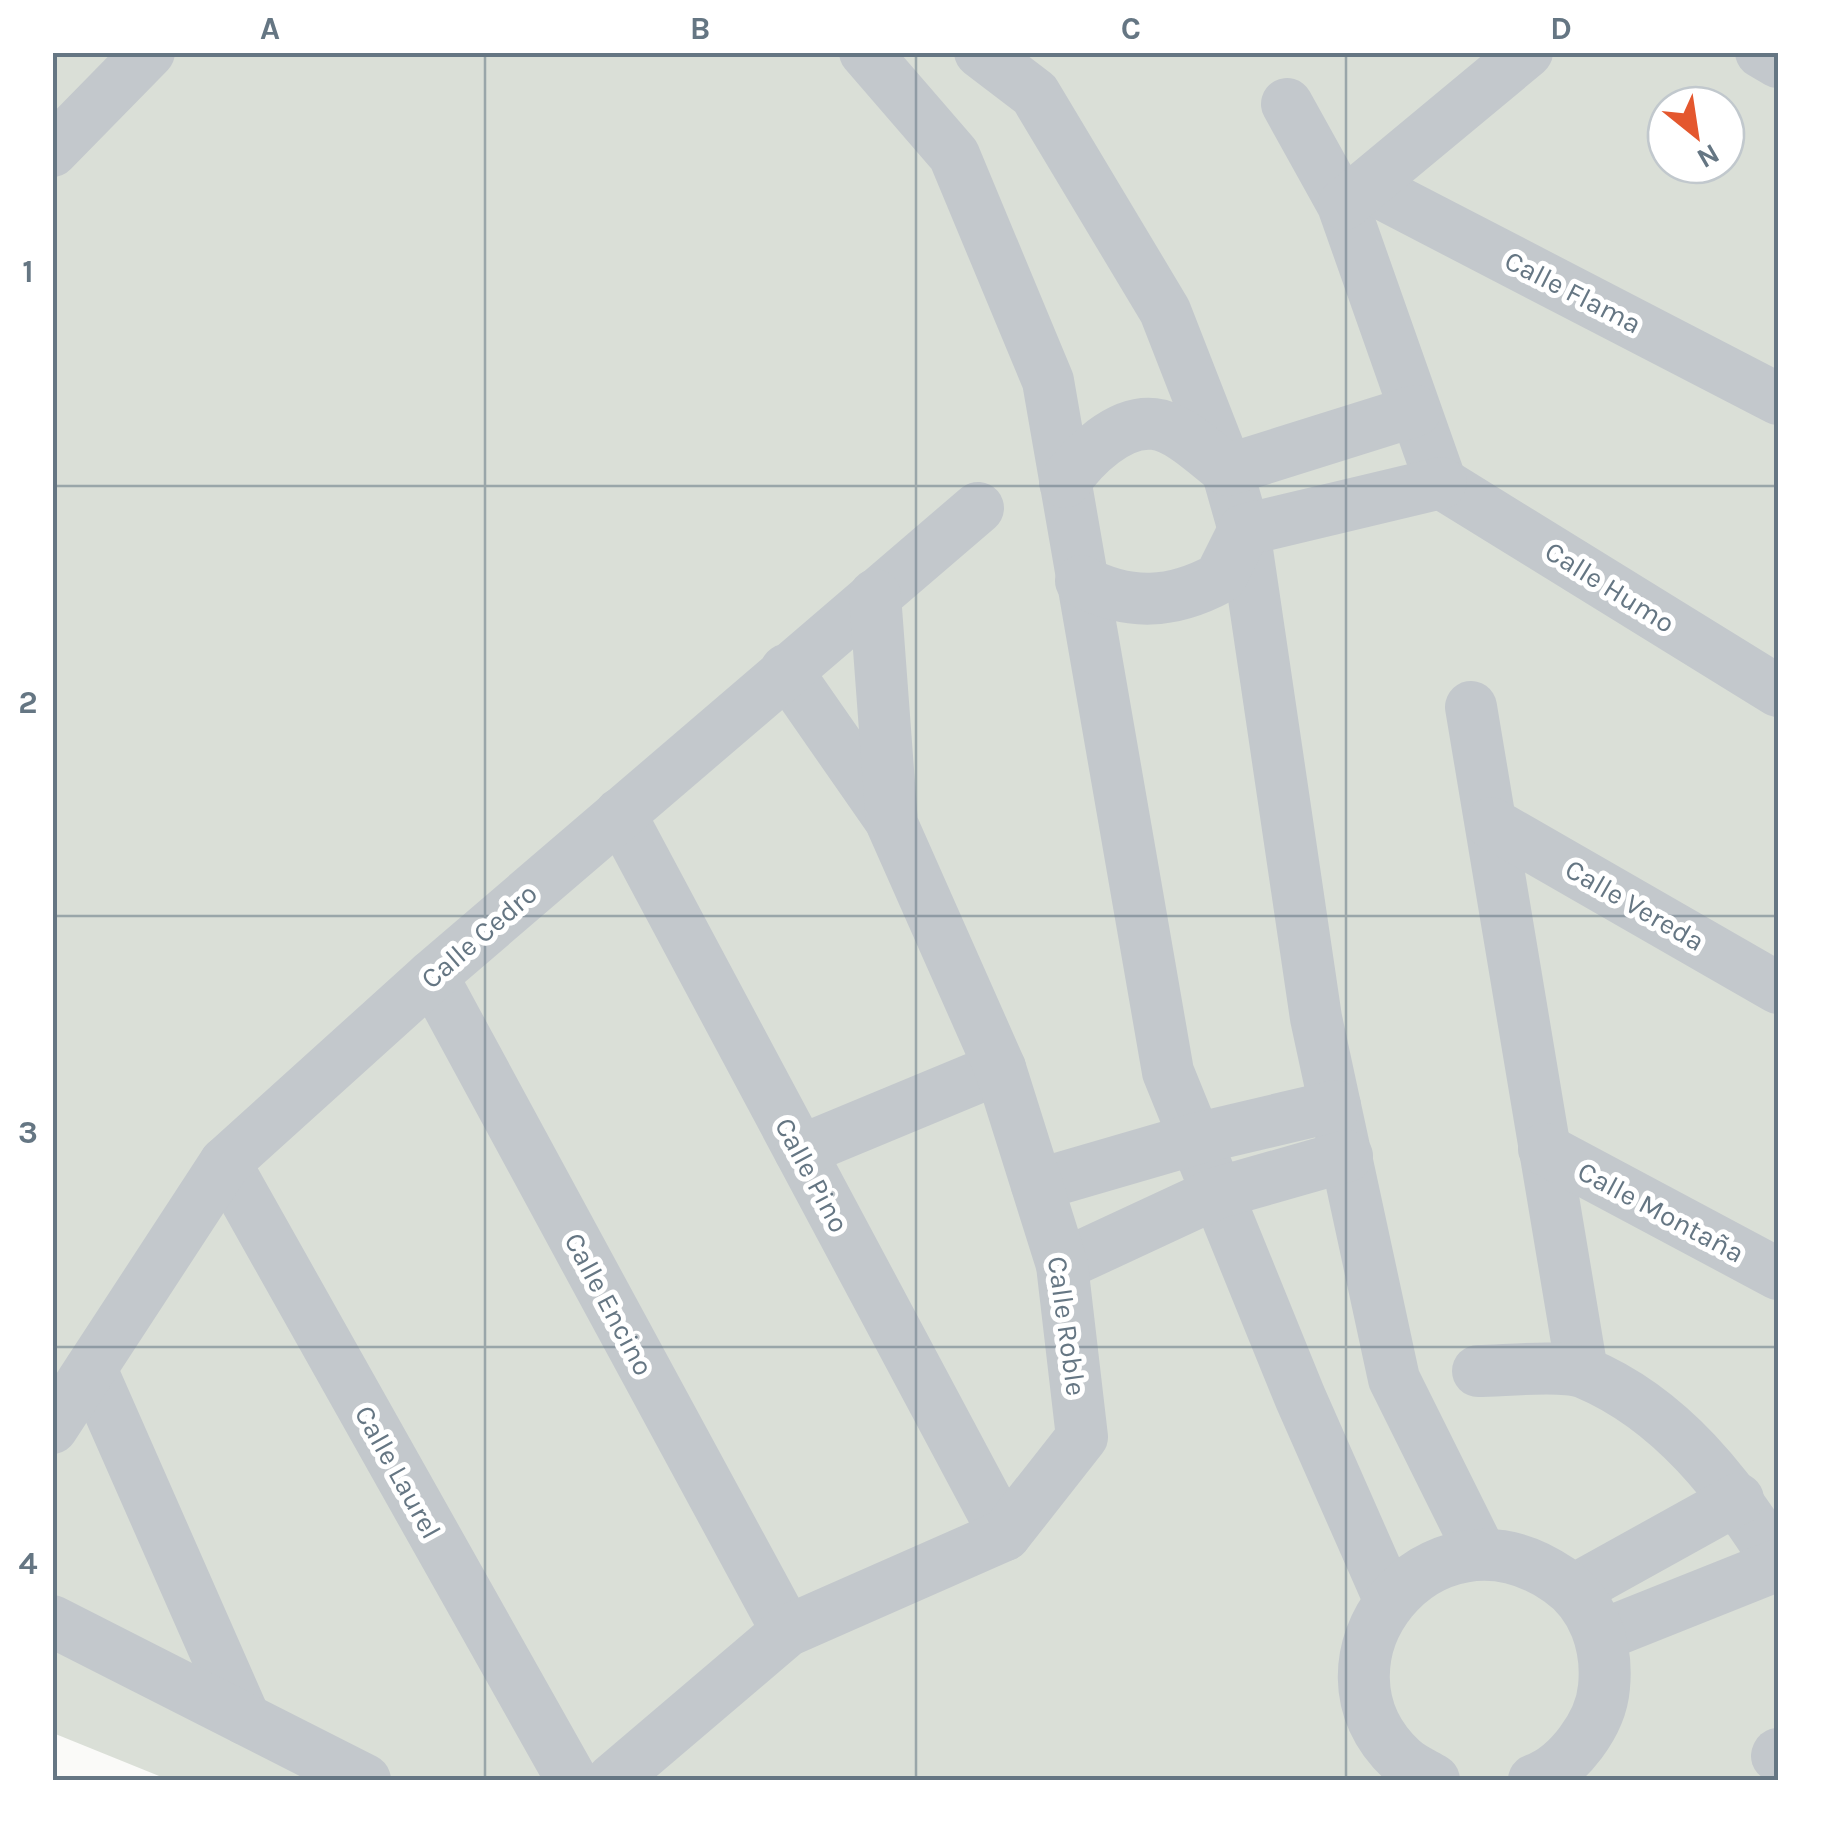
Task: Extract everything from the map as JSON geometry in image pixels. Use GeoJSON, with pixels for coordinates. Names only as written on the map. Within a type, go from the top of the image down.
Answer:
{"type":"FeatureCollection","features":[{"type":"Feature","properties":{"kind":"street"},"geometry":{"type":"LineString","coordinates":[[52,151],[149,52]]}},
{"type":"Feature","properties":{"kind":"street"},"geometry":{"type":"LineString","coordinates":[[865,52],[954,155],[1048,381],[1168,1072],[1300,1398],[1389,1600]]}},
{"type":"Feature","properties":{"kind":"street"},"geometry":{"type":"LineString","coordinates":[[980,52],[1035,94],[1164,311],[1227,470],[1244,530],[1307,962],[1394,1380],[1480,1552]]}},
{"type":"Feature","properties":{"kind":"street"},"geometry":{"type":"LineString","coordinates":[[1355,195],[1528,52]]}},
{"type":"Feature","properties":{"kind":"street"},"geometry":{"type":"LineString","coordinates":[[1761,52],[1778,62]]}},
{"type":"Feature","properties":{"kind":"street"},"geometry":{"type":"LineString","coordinates":[[1244,530],[1441,483],[1415,411],[1355,195],[1287,104]]}},
{"type":"Feature","properties":{"kind":"street","name":"Calle Flama"},"geometry":{"type":"LineString","coordinates":[[1355,195],[1778,398]]}},
{"type":"Feature","properties":{"kind":"street"},"geometry":{"type":"LineString","coordinates":[[1227,470],[1415,411]]}},
{"type":"Feature","properties":{"kind":"street"},"geometry":{"type":"LineString","coordinates":[[1065,482],[1093,448],[1132,428],[1154,424],[1178,434],[1227,470]]}},
{"type":"Feature","properties":{"kind":"street","name":"Calle Humo"},"geometry":{"type":"LineString","coordinates":[[1441,483],[1778,691]]}},
{"type":"Feature","properties":{"kind":"street","name":"Calle Cedro"},"geometry":{"type":"LineString","coordinates":[[52,1428],[224,1163],[432,976],[978,508]]}},
{"type":"Feature","properties":{"kind":"street"},"geometry":{"type":"LineString","coordinates":[[1080,581],[1126,598],[1150,601],[1186,594],[1220,578],[1244,530]]}},
{"type":"Feature","properties":{"kind":"street","name":"Calle Roble"},"geometry":{"type":"LineString","coordinates":[[612,1780],[786,1632],[1005,1536],[1082,1437],[1062,1265],[1038,1185],[1000,1068],[892,824],[875,595]]}},
{"type":"Feature","properties":{"kind":"street"},"geometry":{"type":"LineString","coordinates":[[786,670],[892,824]]}},
{"type":"Feature","properties":{"kind":"street"},"geometry":{"type":"LineString","coordinates":[[1471,708],[1582,1371]]}},
{"type":"Feature","properties":{"kind":"street","name":"Calle Pino"},"geometry":{"type":"LineString","coordinates":[[620,814],[1005,1536]]}},
{"type":"Feature","properties":{"kind":"street","name":"Calle Vereda"},"geometry":{"type":"LineString","coordinates":[[1491,822],[1778,988]]}},
{"type":"Feature","properties":{"kind":"street","name":"Calle Encino"},"geometry":{"type":"LineString","coordinates":[[432,976],[786,1632]]}},
{"type":"Feature","properties":{"kind":"street"},"geometry":{"type":"LineString","coordinates":[[800,1151],[1000,1068]]}},
{"type":"Feature","properties":{"kind":"street"},"geometry":{"type":"LineString","coordinates":[[1038,1185],[1334,1106]]}},
{"type":"Feature","properties":{"kind":"street","name":"Calle Montaña"},"geometry":{"type":"LineString","coordinates":[[1544,1149],[1778,1274]]}},
{"type":"Feature","properties":{"kind":"street"},"geometry":{"type":"LineString","coordinates":[[1062,1265],[1217,1193],[1347,1156]]}},
{"type":"Feature","properties":{"kind":"street","name":"Calle Laurel"},"geometry":{"type":"LineString","coordinates":[[224,1163],[572,1780]]}},
{"type":"Feature","properties":{"kind":"street"},"geometry":{"type":"LineString","coordinates":[[91,1368],[245,1719]]}},
{"type":"Feature","properties":{"kind":"street"},"geometry":{"type":"LineString","coordinates":[[1478,1371],[1582,1371],[1671,1426],[1738,1499],[1778,1564],[1600,1636]]}},
{"type":"Feature","properties":{"kind":"street"},"geometry":{"type":"LineString","coordinates":[[1574,1590],[1738,1499]]}},
{"type":"Feature","properties":{"kind":"street"},"geometry":{"type":"LineString","coordinates":[[1434,1780],[1401,1760],[1376,1724],[1364,1682],[1369,1638],[1389,1600],[1430,1566],[1480,1552],[1532,1561],[1574,1590],[1600,1636],[1604,1689],[1584,1740],[1545,1776],[1534,1780]]}},
{"type":"Feature","properties":{"kind":"street"},"geometry":{"type":"LineString","coordinates":[[52,1622],[365,1780]]}},
{"type":"Feature","properties":{"kind":"shaded area"},"geometry":{"type":"Polygon","coordinates":[[[52,53],[1778,53],[1778,1780],[169,1780],[53,1733],[52,53]]]}}]}
